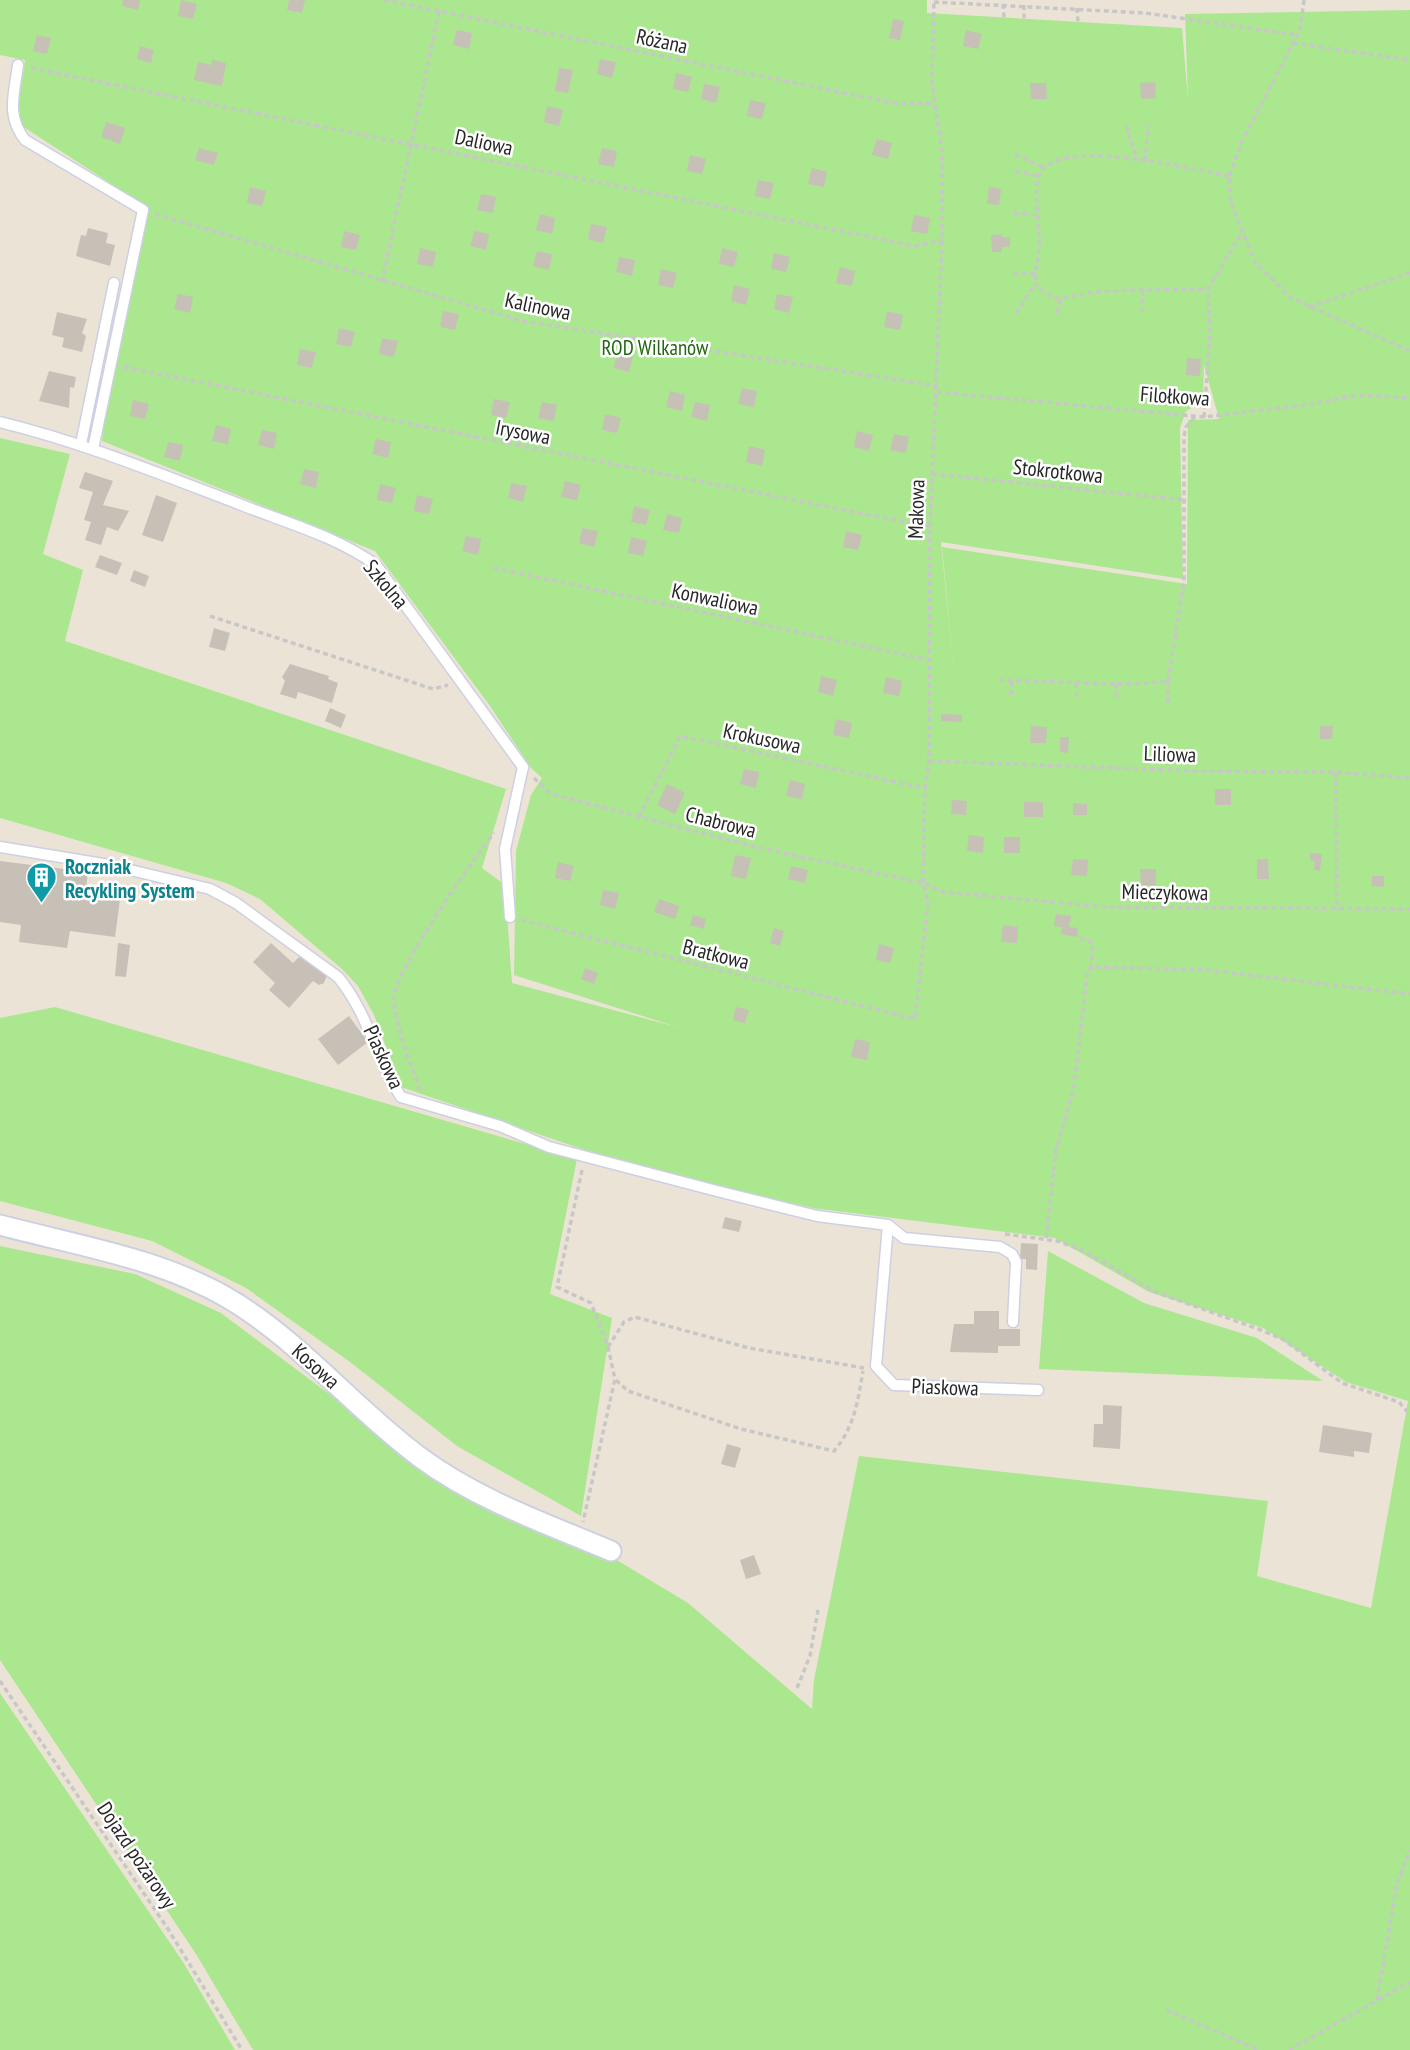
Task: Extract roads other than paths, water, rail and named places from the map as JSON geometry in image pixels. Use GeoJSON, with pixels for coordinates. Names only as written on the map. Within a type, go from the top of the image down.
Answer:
{"type":"FeatureCollection","features":[{"type":"Feature","properties":{"kind":"street","name":"Kosowa"},"geometry":{"type":"LineString","coordinates":[[0,1225],[162,1268],[227,1297],[280,1334],[387,1431],[455,1482],[611,1551]]}},
{"type":"Feature","properties":{"kind":"lane"},"geometry":{"type":"LineString","coordinates":[[18,65],[12,110],[14,126],[25,140],[143,210],[93,449]]}},
{"type":"Feature","properties":{"kind":"lane"},"geometry":{"type":"LineString","coordinates":[[80,444],[114,283]]}},
{"type":"Feature","properties":{"kind":"lane","name":"Szkolna"},"geometry":{"type":"LineString","coordinates":[[0,422],[80,444],[289,523],[362,555],[376,565],[523,767],[505,849],[510,917]]}},
{"type":"Feature","properties":{"kind":"lane","name":"Piaskowa"},"geometry":{"type":"LineString","coordinates":[[0,847],[135,870],[210,889],[236,904],[338,977],[366,1018],[401,1097],[424,1101],[500,1126],[549,1147],[817,1216],[888,1225],[904,1238],[1000,1247],[1012,1254],[1016,1262],[1013,1322]]}},
{"type":"Feature","properties":{"kind":"lane","name":"Piaskowa"},"geometry":{"type":"LineString","coordinates":[[888,1225],[876,1366],[894,1385],[1038,1390]]}},
{"type":"Feature","properties":{"kind":"place","name":"Roczniak Recykling System"},"geometry":{"type":"Point","coordinates":[42,905]}},
{"type":"Feature","properties":{"kind":"park label","name":"ROD Wilkanów"},"geometry":{"type":"Point","coordinates":[655,347]}}]}
